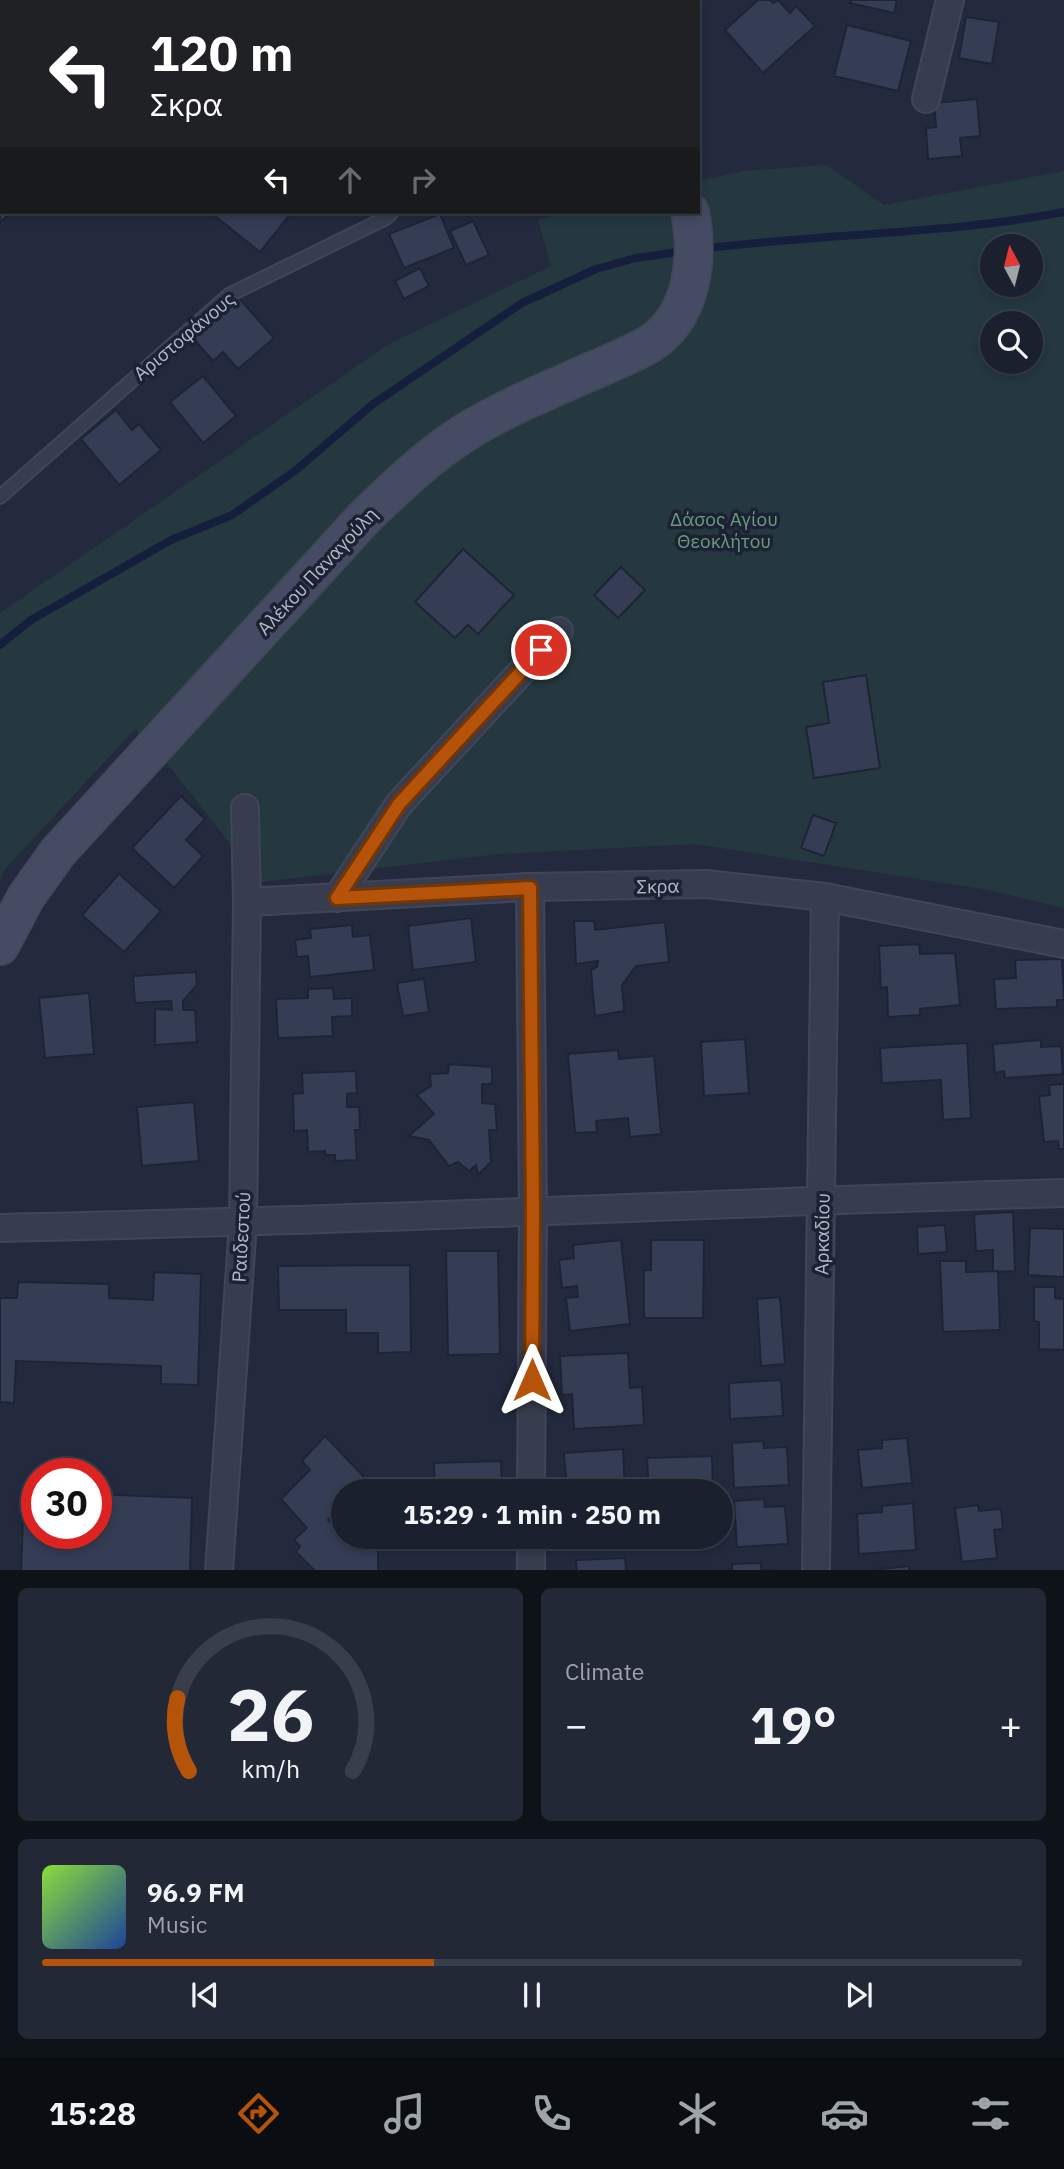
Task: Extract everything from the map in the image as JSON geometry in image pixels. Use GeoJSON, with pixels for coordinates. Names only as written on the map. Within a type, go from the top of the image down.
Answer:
{"type":"FeatureCollection","features":[{"type":"Feature","properties":{"kind":"main road","name":"Αλέκου Παναγούλη"},"geometry":{"type":"LineString","coordinates":[[0,946],[26,897],[58,852],[364,518],[424,462],[467,432],[523,402],[650,344],[669,325],[683,307],[693,273],[695,256],[690,214]]}},
{"type":"Feature","properties":{"kind":"street"},"geometry":{"type":"LineString","coordinates":[[926,99],[950,0]]}},
{"type":"Feature","properties":{"kind":"street"},"geometry":{"type":"LineString","coordinates":[[337,898],[399,804],[559,631]]}},
{"type":"Feature","properties":{"kind":"street","name":"Ραιδεστού"},"geometry":{"type":"LineString","coordinates":[[219,1570],[243,1223],[247,902],[245,808]]}},
{"type":"Feature","properties":{"kind":"street","name":"Σκρα"},"geometry":{"type":"LineString","coordinates":[[247,902],[530,888],[706,884],[825,897],[1064,944]]}},
{"type":"Feature","properties":{"kind":"street"},"geometry":{"type":"LineString","coordinates":[[530,888],[533,1213],[531,1479]]}},
{"type":"Feature","properties":{"kind":"street","name":"Αρκαδίου"},"geometry":{"type":"LineString","coordinates":[[816,1570],[825,897]]}},
{"type":"Feature","properties":{"kind":"street"},"geometry":{"type":"LineString","coordinates":[[0,1228],[243,1223],[1064,1193]]}},
{"type":"Feature","properties":{"kind":"street"},"geometry":{"type":"LineString","coordinates":[[531,1549],[531,1570]]}},
{"type":"Feature","properties":{"kind":"lane","name":"Αριστοφάνους"},"geometry":{"type":"LineString","coordinates":[[0,497],[229,295],[374,225],[390,214]]}},
{"type":"Feature","properties":{"kind":"green space","name":"Δάσος Αγίου Θεοκλήτου"},"geometry":{"type":"Polygon","coordinates":[[[826,165],[884,205],[1064,171],[1064,908],[989,890],[695,844],[498,854],[260,882],[174,772],[135,729],[4,870],[0,880],[0,613],[389,344],[551,266],[538,219],[561,214],[700,214],[700,181],[743,171],[826,165]]]}},
{"type":"Feature","properties":{"kind":"building"},"geometry":{"type":"Polygon","coordinates":[[[758,0],[770,0],[773,3],[778,0],[790,13],[796,6],[815,26],[763,73],[725,30],[758,0]]]}},
{"type":"Feature","properties":{"kind":"building"},"geometry":{"type":"Polygon","coordinates":[[[851,0],[897,0],[894,13],[850,3],[851,0]]]}},
{"type":"Feature","properties":{"kind":"building"},"geometry":{"type":"Polygon","coordinates":[[[966,17],[999,22],[992,64],[959,58],[966,17]]]}},
{"type":"Feature","properties":{"kind":"building"},"geometry":{"type":"Polygon","coordinates":[[[847,25],[911,41],[898,91],[834,76],[847,25]]]}},
{"type":"Feature","properties":{"kind":"building"},"geometry":{"type":"Polygon","coordinates":[[[977,99],[980,136],[960,138],[962,156],[928,159],[926,128],[936,127],[934,103],[977,99]]]}},
{"type":"Feature","properties":{"kind":"building"},"geometry":{"type":"Polygon","coordinates":[[[0,214],[9,214],[0,223],[0,214]]]}},
{"type":"Feature","properties":{"kind":"building"},"geometry":{"type":"Polygon","coordinates":[[[212,214],[290,214],[260,252],[212,214]]]}},
{"type":"Feature","properties":{"kind":"building"},"geometry":{"type":"Polygon","coordinates":[[[440,214],[454,248],[404,268],[389,234],[440,214]]]}},
{"type":"Feature","properties":{"kind":"building"},"geometry":{"type":"Polygon","coordinates":[[[473,221],[489,255],[466,265],[450,231],[473,221]]]}},
{"type":"Feature","properties":{"kind":"building"},"geometry":{"type":"Polygon","coordinates":[[[420,268],[429,286],[404,299],[395,281],[420,268]]]}},
{"type":"Feature","properties":{"kind":"building"},"geometry":{"type":"Polygon","coordinates":[[[238,297],[274,338],[238,369],[223,352],[213,361],[192,337],[238,297]]]}},
{"type":"Feature","properties":{"kind":"building"},"geometry":{"type":"Polygon","coordinates":[[[203,376],[236,416],[203,443],[170,402],[203,376]]]}},
{"type":"Feature","properties":{"kind":"building"},"geometry":{"type":"Polygon","coordinates":[[[116,410],[132,430],[139,424],[161,450],[119,485],[81,439],[116,410]]]}},
{"type":"Feature","properties":{"kind":"building"},"geometry":{"type":"Polygon","coordinates":[[[463,549],[514,595],[478,634],[468,625],[455,638],[415,602],[463,549]]]}},
{"type":"Feature","properties":{"kind":"building"},"geometry":{"type":"Polygon","coordinates":[[[621,567],[645,590],[618,618],[594,595],[621,567]]]}},
{"type":"Feature","properties":{"kind":"building"},"geometry":{"type":"Polygon","coordinates":[[[866,675],[880,768],[814,778],[806,727],[829,723],[823,682],[866,675]]]}},
{"type":"Feature","properties":{"kind":"building"},"geometry":{"type":"Polygon","coordinates":[[[181,796],[205,819],[186,840],[203,856],[174,888],[132,848],[181,796]]]}},
{"type":"Feature","properties":{"kind":"building"},"geometry":{"type":"Polygon","coordinates":[[[813,815],[836,823],[824,856],[801,848],[813,815]]]}},
{"type":"Feature","properties":{"kind":"building"},"geometry":{"type":"Polygon","coordinates":[[[119,874],[161,911],[124,952],[82,915],[119,874]]]}},
{"type":"Feature","properties":{"kind":"building"},"geometry":{"type":"Polygon","coordinates":[[[471,918],[476,962],[413,970],[408,926],[471,918]]]}},
{"type":"Feature","properties":{"kind":"building"},"geometry":{"type":"Polygon","coordinates":[[[574,921],[594,921],[595,930],[665,922],[669,962],[636,966],[622,985],[624,1011],[595,1016],[591,970],[597,967],[598,961],[576,964],[574,921]]]}},
{"type":"Feature","properties":{"kind":"building"},"geometry":{"type":"Polygon","coordinates":[[[352,925],[353,937],[370,935],[374,970],[310,977],[308,956],[297,957],[295,940],[311,938],[310,929],[352,925]]]}},
{"type":"Feature","properties":{"kind":"building"},"geometry":{"type":"Polygon","coordinates":[[[919,944],[920,954],[955,953],[960,1005],[920,1009],[920,1015],[888,1017],[887,987],[881,988],[879,946],[919,944]]]}},
{"type":"Feature","properties":{"kind":"building"},"geometry":{"type":"Polygon","coordinates":[[[1062,959],[1064,1000],[1057,1000],[1057,1007],[996,1009],[994,979],[1016,978],[1015,960],[1062,959]]]}},
{"type":"Feature","properties":{"kind":"building"},"geometry":{"type":"Polygon","coordinates":[[[196,972],[197,985],[183,1001],[183,1010],[195,1010],[197,1042],[155,1045],[155,1009],[172,1010],[171,1001],[135,1003],[133,976],[196,972]]]}},
{"type":"Feature","properties":{"kind":"building"},"geometry":{"type":"Polygon","coordinates":[[[424,979],[429,1012],[403,1016],[397,983],[424,979]]]}},
{"type":"Feature","properties":{"kind":"building"},"geometry":{"type":"Polygon","coordinates":[[[333,988],[334,999],[352,998],[352,1016],[332,1017],[333,1036],[278,1038],[276,999],[308,998],[308,989],[333,988]]]}},
{"type":"Feature","properties":{"kind":"building"},"geometry":{"type":"Polygon","coordinates":[[[89,993],[94,1054],[45,1058],[39,998],[89,993]]]}},
{"type":"Feature","properties":{"kind":"building"},"geometry":{"type":"Polygon","coordinates":[[[745,1039],[749,1093],[704,1096],[701,1042],[745,1039]]]}},
{"type":"Feature","properties":{"kind":"building"},"geometry":{"type":"Polygon","coordinates":[[[1041,1040],[1041,1047],[1061,1046],[1063,1074],[1005,1078],[1004,1071],[995,1073],[993,1044],[1041,1040]]]}},
{"type":"Feature","properties":{"kind":"building"},"geometry":{"type":"Polygon","coordinates":[[[967,1043],[971,1118],[943,1120],[941,1080],[882,1083],[880,1048],[967,1043]]]}},
{"type":"Feature","properties":{"kind":"building"},"geometry":{"type":"Polygon","coordinates":[[[618,1050],[619,1059],[654,1056],[661,1134],[630,1137],[628,1118],[596,1121],[597,1132],[575,1133],[568,1054],[618,1050]]]}},
{"type":"Feature","properties":{"kind":"building"},"geometry":{"type":"Polygon","coordinates":[[[449,1064],[492,1067],[492,1084],[482,1084],[482,1103],[495,1104],[497,1130],[489,1130],[491,1162],[478,1175],[476,1165],[469,1171],[458,1162],[449,1166],[429,1140],[409,1136],[434,1114],[417,1095],[431,1086],[430,1074],[448,1073],[449,1064]]]}},
{"type":"Feature","properties":{"kind":"building"},"geometry":{"type":"Polygon","coordinates":[[[356,1071],[357,1093],[347,1094],[347,1107],[359,1107],[360,1130],[355,1130],[357,1160],[335,1161],[335,1155],[325,1155],[325,1151],[308,1152],[307,1130],[294,1131],[293,1094],[303,1093],[302,1073],[356,1071]]]}},
{"type":"Feature","properties":{"kind":"building"},"geometry":{"type":"Polygon","coordinates":[[[1064,1084],[1064,1149],[1059,1149],[1058,1141],[1044,1142],[1039,1096],[1050,1095],[1049,1085],[1064,1084]]]}},
{"type":"Feature","properties":{"kind":"building"},"geometry":{"type":"Polygon","coordinates":[[[194,1102],[199,1161],[142,1166],[137,1107],[194,1102]]]}},
{"type":"Feature","properties":{"kind":"building"},"geometry":{"type":"Polygon","coordinates":[[[1013,1212],[1015,1271],[993,1272],[993,1250],[976,1251],[974,1214],[1013,1212]]]}},
{"type":"Feature","properties":{"kind":"building"},"geometry":{"type":"Polygon","coordinates":[[[945,1225],[947,1252],[918,1254],[917,1227],[945,1225]]]}},
{"type":"Feature","properties":{"kind":"building"},"geometry":{"type":"Polygon","coordinates":[[[1030,1228],[1064,1229],[1064,1277],[1028,1275],[1030,1228]]]}},
{"type":"Feature","properties":{"kind":"building"},"geometry":{"type":"Polygon","coordinates":[[[621,1240],[630,1324],[570,1331],[566,1298],[578,1297],[577,1286],[562,1288],[559,1260],[574,1258],[573,1245],[621,1240]]]}},
{"type":"Feature","properties":{"kind":"building"},"geometry":{"type":"Polygon","coordinates":[[[651,1240],[704,1240],[703,1318],[644,1318],[644,1270],[651,1270],[651,1240]]]}},
{"type":"Feature","properties":{"kind":"building"},"geometry":{"type":"Polygon","coordinates":[[[446,1251],[498,1251],[500,1354],[448,1355],[446,1251]]]}},
{"type":"Feature","properties":{"kind":"building"},"geometry":{"type":"Polygon","coordinates":[[[940,1261],[966,1261],[966,1272],[998,1271],[1000,1330],[943,1332],[940,1261]]]}},
{"type":"Feature","properties":{"kind":"building"},"geometry":{"type":"Polygon","coordinates":[[[410,1265],[411,1352],[378,1353],[378,1333],[346,1333],[346,1310],[279,1310],[278,1266],[410,1265]]]}},
{"type":"Feature","properties":{"kind":"building"},"geometry":{"type":"Polygon","coordinates":[[[154,1272],[201,1274],[198,1385],[161,1384],[161,1366],[16,1361],[14,1403],[0,1402],[0,1298],[17,1298],[18,1282],[109,1284],[109,1298],[153,1300],[154,1272]]]}},
{"type":"Feature","properties":{"kind":"building"},"geometry":{"type":"Polygon","coordinates":[[[1034,1287],[1055,1287],[1055,1298],[1064,1299],[1064,1350],[1039,1349],[1039,1322],[1034,1321],[1034,1287]]]}},
{"type":"Feature","properties":{"kind":"building"},"geometry":{"type":"Polygon","coordinates":[[[780,1297],[785,1364],[761,1366],[757,1299],[780,1297]]]}},
{"type":"Feature","properties":{"kind":"building"},"geometry":{"type":"Polygon","coordinates":[[[628,1353],[630,1388],[642,1387],[644,1425],[574,1429],[572,1394],[562,1395],[560,1356],[628,1353]]]}},
{"type":"Feature","properties":{"kind":"building"},"geometry":{"type":"Polygon","coordinates":[[[781,1380],[783,1416],[730,1419],[729,1383],[781,1380]]]}},
{"type":"Feature","properties":{"kind":"building"},"geometry":{"type":"Polygon","coordinates":[[[325,1436],[366,1479],[331,1479],[331,1517],[328,1520],[331,1523],[331,1549],[378,1549],[378,1570],[314,1570],[296,1552],[300,1546],[294,1540],[307,1528],[281,1499],[310,1470],[302,1461],[325,1436]]]}},
{"type":"Feature","properties":{"kind":"building"},"geometry":{"type":"Polygon","coordinates":[[[907,1438],[912,1483],[862,1488],[858,1450],[882,1448],[882,1440],[907,1438]]]}},
{"type":"Feature","properties":{"kind":"building"},"geometry":{"type":"Polygon","coordinates":[[[763,1441],[764,1448],[787,1447],[789,1485],[734,1488],[732,1443],[763,1441]]]}},
{"type":"Feature","properties":{"kind":"building"},"geometry":{"type":"Polygon","coordinates":[[[623,1449],[624,1479],[566,1479],[564,1453],[623,1449]]]}},
{"type":"Feature","properties":{"kind":"building"},"geometry":{"type":"Polygon","coordinates":[[[712,1456],[713,1479],[648,1479],[647,1458],[712,1456]]]}},
{"type":"Feature","properties":{"kind":"building"},"geometry":{"type":"Polygon","coordinates":[[[501,1461],[502,1479],[435,1479],[434,1463],[501,1461]]]}},
{"type":"Feature","properties":{"kind":"building"},"geometry":{"type":"Polygon","coordinates":[[[112,1495],[192,1498],[190,1570],[21,1570],[22,1549],[112,1549],[112,1495]]]}},
{"type":"Feature","properties":{"kind":"building"},"geometry":{"type":"Polygon","coordinates":[[[764,1499],[765,1507],[785,1506],[788,1544],[737,1547],[734,1501],[764,1499]]]}},
{"type":"Feature","properties":{"kind":"building"},"geometry":{"type":"Polygon","coordinates":[[[913,1503],[916,1550],[859,1554],[857,1514],[882,1512],[882,1506],[913,1503]]]}},
{"type":"Feature","properties":{"kind":"building"},"geometry":{"type":"Polygon","coordinates":[[[978,1505],[979,1511],[1001,1509],[1003,1529],[994,1530],[997,1558],[962,1562],[955,1508],[978,1505]]]}},
{"type":"Feature","properties":{"kind":"building"},"geometry":{"type":"Polygon","coordinates":[[[625,1558],[626,1570],[577,1570],[576,1560],[625,1558]]]}},
{"type":"Feature","properties":{"kind":"building"},"geometry":{"type":"Polygon","coordinates":[[[761,1563],[761,1570],[732,1570],[732,1564],[761,1563]]]}},
{"type":"Feature","properties":{"kind":"building"},"geometry":{"type":"Polygon","coordinates":[[[909,1566],[909,1570],[880,1569],[909,1566]]]}},
{"type":"Feature","properties":{"kind":"waterway"},"geometry":{"type":"LineString","coordinates":[[702,249],[928,230],[1064,212]]}},
{"type":"Feature","properties":{"kind":"waterway"},"geometry":{"type":"LineString","coordinates":[[0,645],[31,620],[171,540],[232,515],[296,470],[373,404],[522,303],[596,269],[636,258],[685,251]]}},
{"type":"Feature","properties":{"kind":"route"},"geometry":{"type":"LineString","coordinates":[[532,1380],[530,888],[337,898],[399,804],[541,650]]}}]}
